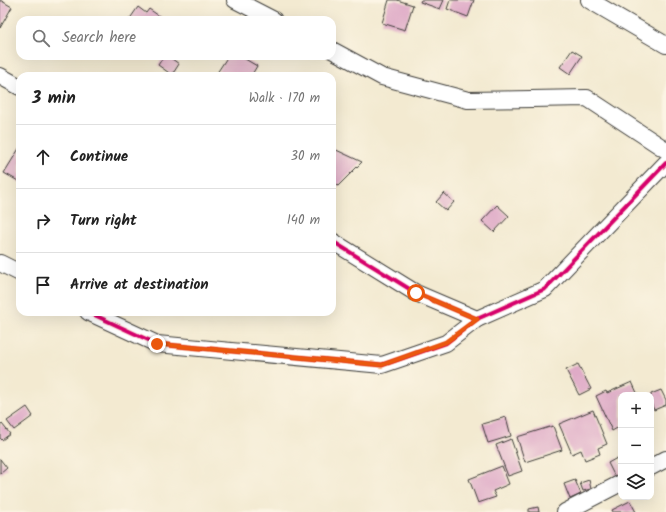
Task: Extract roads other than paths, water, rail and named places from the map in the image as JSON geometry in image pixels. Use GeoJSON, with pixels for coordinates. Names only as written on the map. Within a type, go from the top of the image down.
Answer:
{"type":"FeatureCollection","features":[{"type":"Feature","properties":{"kind":"street"},"geometry":{"type":"LineString","coordinates":[[235,0],[266,16]]}},
{"type":"Feature","properties":{"kind":"street"},"geometry":{"type":"LineString","coordinates":[[589,0],[666,45]]}},
{"type":"Feature","properties":{"kind":"street"},"geometry":{"type":"LineString","coordinates":[[336,52],[382,77],[468,100],[587,98],[666,150]]}},
{"type":"Feature","properties":{"kind":"street"},"geometry":{"type":"LineString","coordinates":[[0,76],[16,85]]}},
{"type":"Feature","properties":{"kind":"street"},"geometry":{"type":"LineString","coordinates":[[97,316],[157,344],[382,365],[446,342],[477,319],[545,289],[666,163]]}},
{"type":"Feature","properties":{"kind":"street"},"geometry":{"type":"LineString","coordinates":[[336,243],[416,293],[477,319]]}},
{"type":"Feature","properties":{"kind":"street"},"geometry":{"type":"LineString","coordinates":[[0,263],[16,271]]}},
{"type":"Feature","properties":{"kind":"street"},"geometry":{"type":"LineString","coordinates":[[654,465],[666,458]]}},
{"type":"Feature","properties":{"kind":"street"},"geometry":{"type":"LineString","coordinates":[[565,512],[618,485]]}}]}
